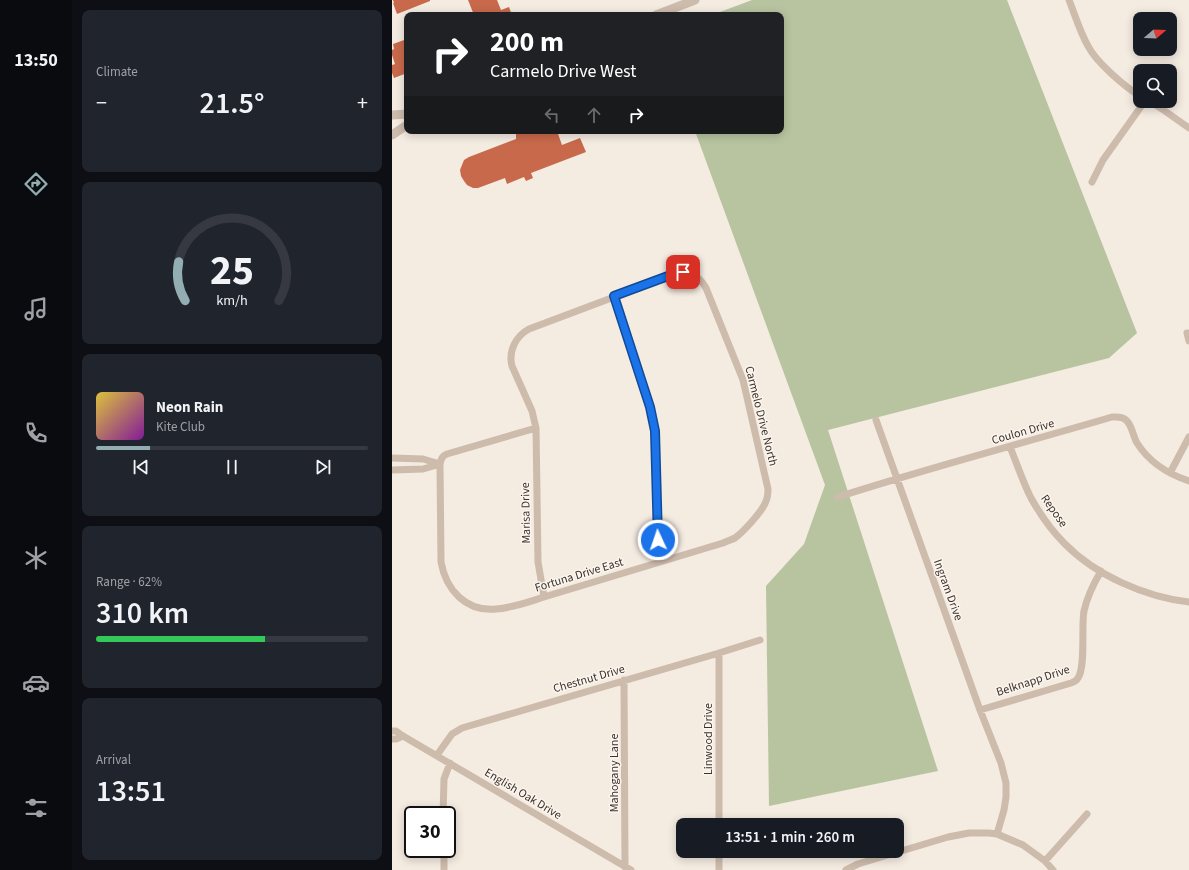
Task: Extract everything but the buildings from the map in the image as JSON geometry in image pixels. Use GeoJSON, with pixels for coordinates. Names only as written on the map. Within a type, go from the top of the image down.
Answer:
{"type":"FeatureCollection","features":[{"type":"Feature","properties":{"kind":"street"},"geometry":{"type":"LineString","coordinates":[[664,12],[695,0]]}},
{"type":"Feature","properties":{"kind":"street"},"geometry":{"type":"LineString","coordinates":[[1068,0],[1088,47],[1098,61],[1133,90]]}},
{"type":"Feature","properties":{"kind":"street"},"geometry":{"type":"LineString","coordinates":[[1092,182],[1103,160],[1140,108]]}},
{"type":"Feature","properties":{"kind":"street"},"geometry":{"type":"LineString","coordinates":[[1160,108],[1189,128]]}},
{"type":"Feature","properties":{"kind":"street"},"geometry":{"type":"LineString","coordinates":[[392,115],[404,114]]}},
{"type":"Feature","properties":{"kind":"street"},"geometry":{"type":"LineString","coordinates":[[392,135],[404,127]]}},
{"type":"Feature","properties":{"kind":"street","name":"Marisa Drive"},"geometry":{"type":"LineString","coordinates":[[544,597],[537,556],[536,428],[532,411],[511,362],[511,351],[522,334],[529,329],[678,273],[687,272],[696,276]]}},
{"type":"Feature","properties":{"kind":"street","name":"Carmelo Drive North"},"geometry":{"type":"LineString","coordinates":[[696,276],[706,288],[741,374],[752,416],[768,489],[765,505],[754,518]]}},
{"type":"Feature","properties":{"kind":"street"},"geometry":{"type":"LineString","coordinates":[[614,296],[648,399],[654,423],[658,540],[663,561]]}},
{"type":"Feature","properties":{"kind":"street"},"geometry":{"type":"LineString","coordinates":[[1187,333],[1189,341]]}},
{"type":"Feature","properties":{"kind":"street","name":"Coulon Drive"},"geometry":{"type":"LineString","coordinates":[[838,498],[896,479],[1119,417],[1128,422],[1137,442],[1146,455],[1170,473],[1189,481]]}},
{"type":"Feature","properties":{"kind":"street","name":"Ingram Drive"},"geometry":{"type":"LineString","coordinates":[[876,420],[896,479],[1002,767],[1006,783],[1006,796],[1004,810],[997,834]]}},
{"type":"Feature","properties":{"kind":"street"},"geometry":{"type":"LineString","coordinates":[[440,464],[441,458],[447,454],[536,428]]}},
{"type":"Feature","properties":{"kind":"street"},"geometry":{"type":"LineString","coordinates":[[1170,473],[1189,437]]}},
{"type":"Feature","properties":{"kind":"street","name":"Repose"},"geometry":{"type":"LineString","coordinates":[[1010,447],[1031,498],[1046,523],[1064,544],[1101,571],[1131,587],[1144,593],[1172,600],[1189,602]]}},
{"type":"Feature","properties":{"kind":"street"},"geometry":{"type":"LineString","coordinates":[[392,458],[423,459],[440,464]]}},
{"type":"Feature","properties":{"kind":"street"},"geometry":{"type":"LineString","coordinates":[[392,470],[423,469],[440,464]]}},
{"type":"Feature","properties":{"kind":"street","name":"Fortuna Drive East"},"geometry":{"type":"LineString","coordinates":[[440,464],[441,562],[444,576],[457,596],[474,606],[488,609],[497,609],[517,605],[731,540],[736,537],[754,518]]}},
{"type":"Feature","properties":{"kind":"street","name":"Belknapp Drive"},"geometry":{"type":"LineString","coordinates":[[980,710],[1071,683],[1079,678],[1082,662],[1084,611],[1092,589],[1101,571]]}},
{"type":"Feature","properties":{"kind":"street","name":"Chestnut Drive"},"geometry":{"type":"LineString","coordinates":[[436,755],[452,734],[462,728],[760,640]]}},
{"type":"Feature","properties":{"kind":"street","name":"Linwood Drive"},"geometry":{"type":"LineString","coordinates":[[719,653],[719,818]]}},
{"type":"Feature","properties":{"kind":"street","name":"Mahogany Lane"},"geometry":{"type":"LineString","coordinates":[[624,680],[628,869]]}},
{"type":"Feature","properties":{"kind":"street","name":"English Oak Drive"},"geometry":{"type":"LineString","coordinates":[[392,731],[396,731],[628,869]]}},
{"type":"Feature","properties":{"kind":"street"},"geometry":{"type":"LineString","coordinates":[[392,739],[403,736]]}},
{"type":"Feature","properties":{"kind":"street"},"geometry":{"type":"LineString","coordinates":[[443,806],[444,779],[450,763]]}},
{"type":"Feature","properties":{"kind":"street"},"geometry":{"type":"LineString","coordinates":[[1045,861],[1086,814]]}},
{"type":"Feature","properties":{"kind":"street"},"geometry":{"type":"LineString","coordinates":[[846,870],[858,864],[948,837],[969,833],[997,834],[1023,845],[1045,861],[1053,870]]}},
{"type":"Feature","properties":{"kind":"street"},"geometry":{"type":"LineString","coordinates":[[444,858],[444,870]]}},
{"type":"Feature","properties":{"kind":"street"},"geometry":{"type":"LineString","coordinates":[[719,858],[719,870]]}},
{"type":"Feature","properties":{"kind":"green space"},"geometry":{"type":"Polygon","coordinates":[[[752,0],[1007,0],[1137,333],[1109,358],[828,430],[938,771],[769,806],[766,586],[804,544],[825,485],[696,134],[784,134],[784,12],[720,12],[752,0]]]}},
{"type":"Feature","properties":{"kind":"route"},"geometry":{"type":"LineString","coordinates":[[658,540],[654,423],[614,296],[683,272]]}}]}
